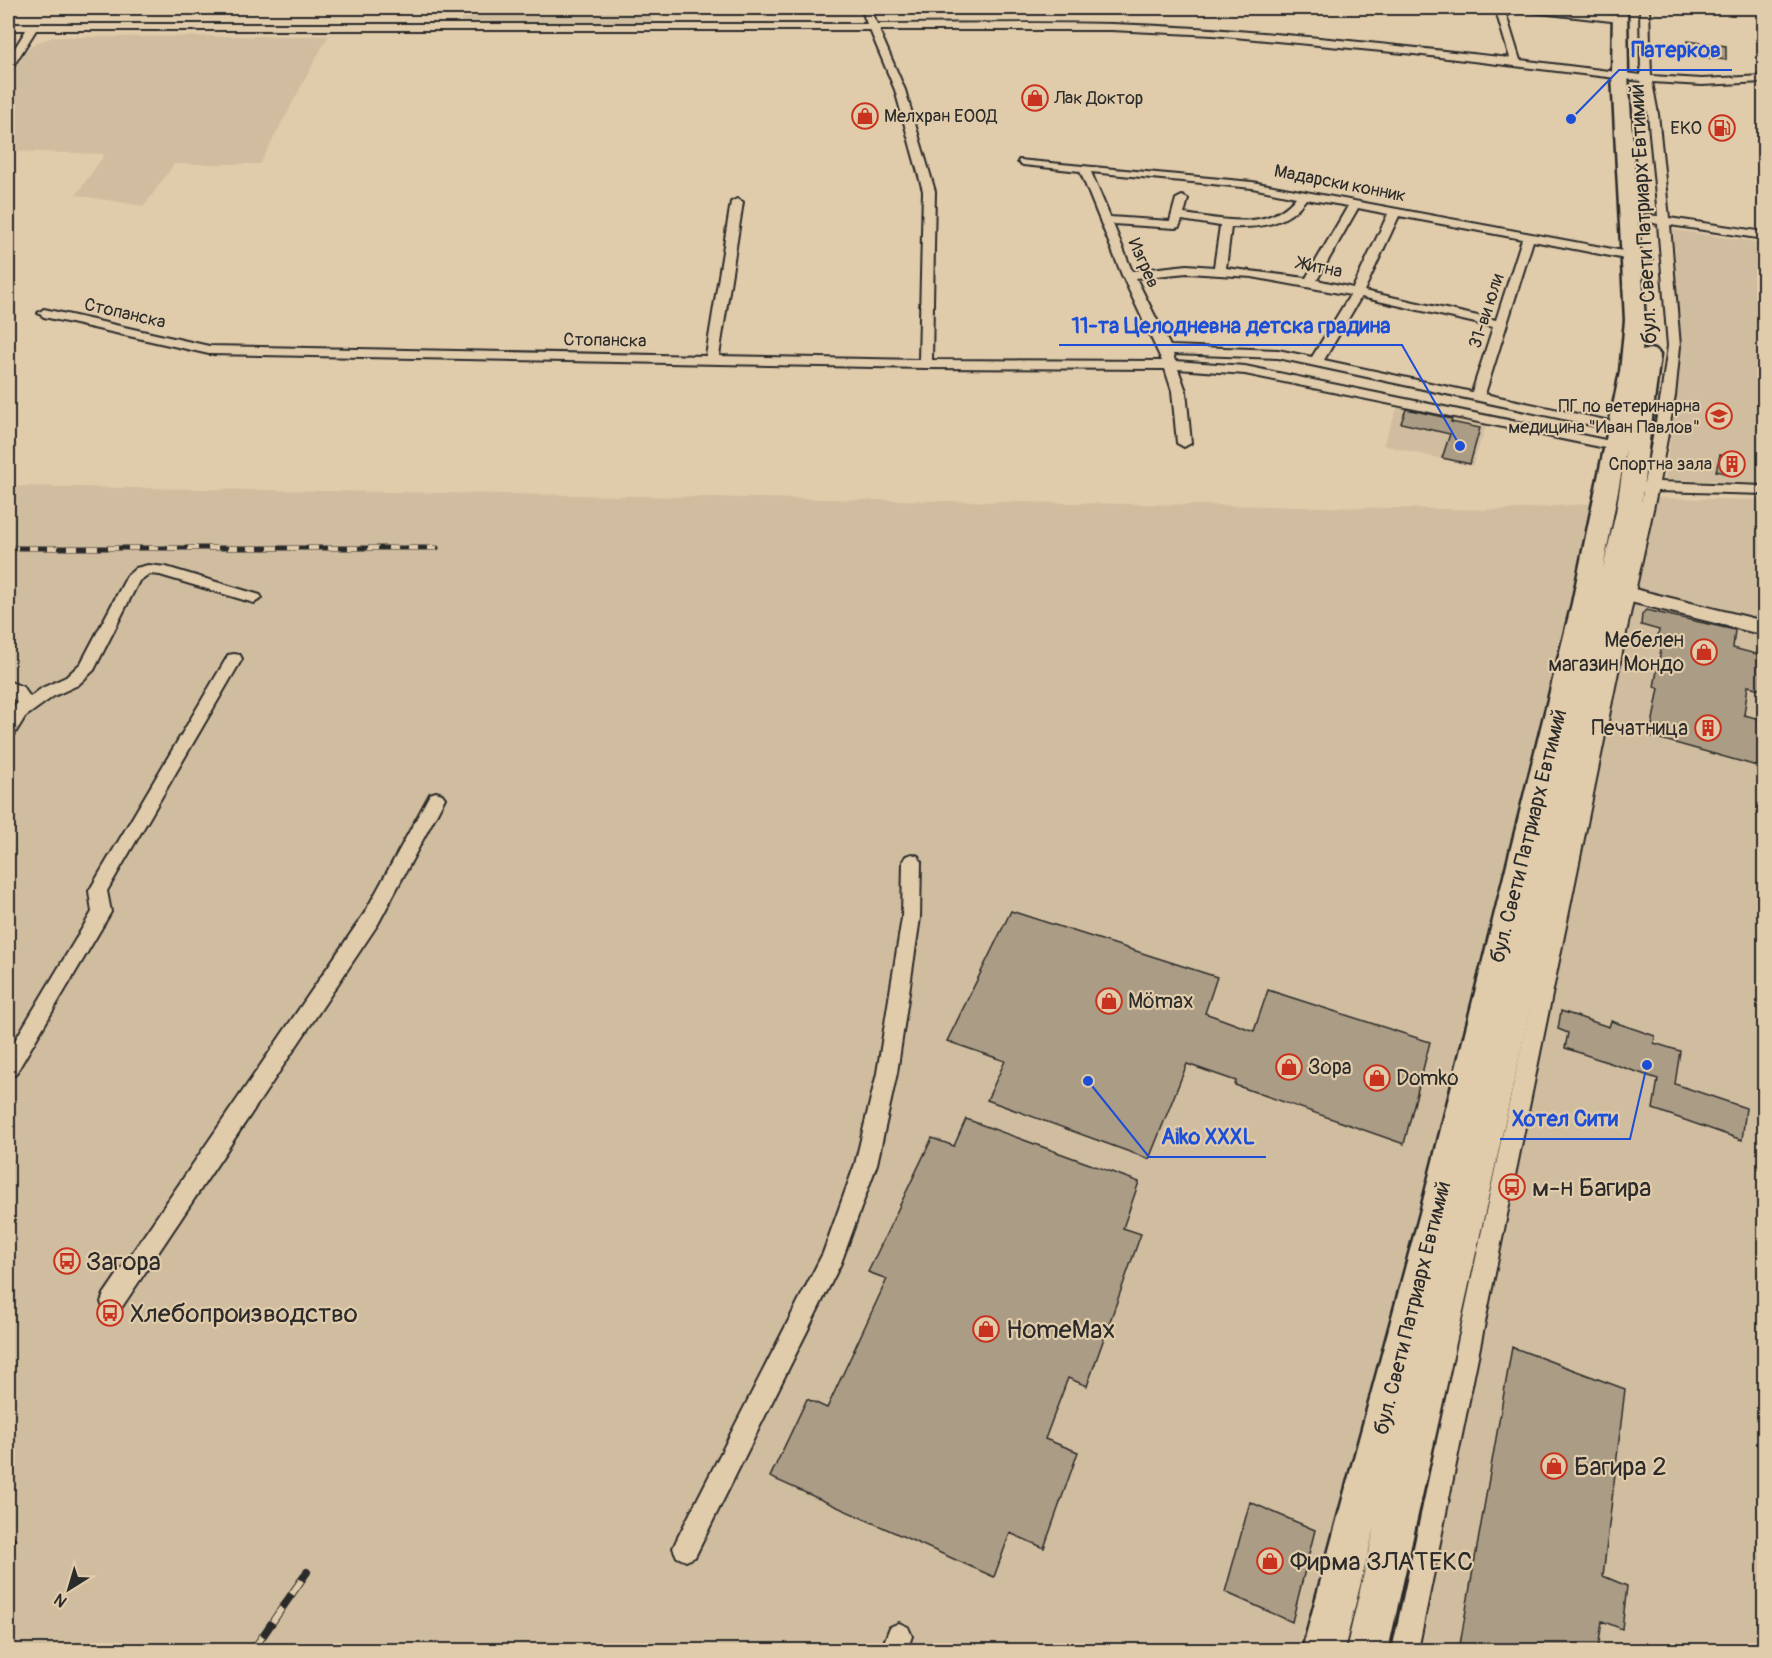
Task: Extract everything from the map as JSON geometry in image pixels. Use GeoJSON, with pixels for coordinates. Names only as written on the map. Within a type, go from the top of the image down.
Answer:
{"type":"FeatureCollection","features":[{"type":"Feature","properties":{"kind":"main road","name":"бул. Свети Патриарх Евтимий"},"geometry":{"type":"LineString","coordinates":[[1367,1650],[1607,596],[1628,512],[1640,488],[1652,324],[1638,257],[1644,218],[1630,20],[1632,8]]}},
{"type":"Feature","properties":{"kind":"main road","name":"бул. Свети Патриарх Евтимий"},"geometry":{"type":"LineString","coordinates":[[1323,1650],[1437,1213],[1607,596],[1593,561],[1630,372],[1638,257],[1634,77],[1620,13]]}},
{"type":"Feature","properties":{"kind":"main road"},"geometry":{"type":"LineString","coordinates":[[1607,596],[1764,628]]}},
{"type":"Feature","properties":{"kind":"street"},"geometry":{"type":"LineString","coordinates":[[865,8],[900,90],[929,191],[925,364]]}},
{"type":"Feature","properties":{"kind":"street"},"geometry":{"type":"LineString","coordinates":[[1500,8],[1516,63]]}},
{"type":"Feature","properties":{"kind":"street"},"geometry":{"type":"LineString","coordinates":[[1522,8],[1620,13]]}},
{"type":"Feature","properties":{"kind":"street"},"geometry":{"type":"LineString","coordinates":[[1645,8],[1634,77],[1653,114],[1674,346],[1668,396],[1640,488],[1764,490]]}},
{"type":"Feature","properties":{"kind":"street"},"geometry":{"type":"LineString","coordinates":[[8,27],[1079,26],[1224,32],[1634,77],[1719,81],[1764,79]]}},
{"type":"Feature","properties":{"kind":"street"},"geometry":{"type":"LineString","coordinates":[[8,66],[33,27]]}},
{"type":"Feature","properties":{"kind":"street","name":"Мадарски конник"},"geometry":{"type":"LineString","coordinates":[[1023,162],[1252,185],[1638,257]]}},
{"type":"Feature","properties":{"kind":"street","name":"Изгрев"},"geometry":{"type":"LineString","coordinates":[[1084,168],[1128,275],[1165,350],[1179,391],[1184,443]]}},
{"type":"Feature","properties":{"kind":"street"},"geometry":{"type":"LineString","coordinates":[[1177,216],[1226,222],[1273,220],[1286,215],[1304,194]]}},
{"type":"Feature","properties":{"kind":"street"},"geometry":{"type":"LineString","coordinates":[[1106,220],[1175,225],[1182,198]]}},
{"type":"Feature","properties":{"kind":"street"},"geometry":{"type":"LineString","coordinates":[[712,360],[737,202]]}},
{"type":"Feature","properties":{"kind":"street"},"geometry":{"type":"LineString","coordinates":[[1310,282],[1355,204]]}},
{"type":"Feature","properties":{"kind":"street"},"geometry":{"type":"LineString","coordinates":[[1316,362],[1358,293],[1395,212]]}},
{"type":"Feature","properties":{"kind":"street"},"geometry":{"type":"LineString","coordinates":[[1644,218],[1764,235]]}},
{"type":"Feature","properties":{"kind":"street"},"geometry":{"type":"LineString","coordinates":[[1219,271],[1226,222]]}},
{"type":"Feature","properties":{"kind":"street","name":"31-ви юли"},"geometry":{"type":"LineString","coordinates":[[1477,397],[1529,236]]}},
{"type":"Feature","properties":{"kind":"street","name":"Житна"},"geometry":{"type":"LineString","coordinates":[[1128,275],[1187,269],[1252,273],[1310,282],[1501,325]]}},
{"type":"Feature","properties":{"kind":"street","name":"Стопанска"},"geometry":{"type":"LineString","coordinates":[[44,313],[209,350],[925,364],[1170,365],[1245,370],[1617,437]]}},
{"type":"Feature","properties":{"kind":"street"},"geometry":{"type":"LineString","coordinates":[[1165,350],[1278,354],[1477,397],[1617,437]]}},
{"type":"Feature","properties":{"kind":"street"},"geometry":{"type":"LineString","coordinates":[[21,712],[48,692],[81,675],[137,573],[146,569],[160,570],[254,598]]}},
{"type":"Feature","properties":{"kind":"street"},"geometry":{"type":"LineString","coordinates":[[1405,1650],[1607,596]]}},
{"type":"Feature","properties":{"kind":"street"},"geometry":{"type":"LineString","coordinates":[[8,1069],[102,912],[98,891],[234,659]]}},
{"type":"Feature","properties":{"kind":"street"},"geometry":{"type":"LineString","coordinates":[[8,686],[17,692],[25,703],[8,731]]}},
{"type":"Feature","properties":{"kind":"street"},"geometry":{"type":"LineString","coordinates":[[112,1302],[371,919],[436,798]]}},
{"type":"Feature","properties":{"kind":"street"},"geometry":{"type":"LineString","coordinates":[[686,1548],[833,1256],[866,1164],[887,1073],[909,929],[912,861]]}},
{"type":"Feature","properties":{"kind":"shaded area"},"geometry":{"type":"Polygon","coordinates":[[[467,8],[653,8],[651,24],[459,25],[467,8]]]}},
{"type":"Feature","properties":{"kind":"shaded area"},"geometry":{"type":"Polygon","coordinates":[[[328,36],[260,164],[174,164],[144,206],[76,195],[105,154],[8,151],[8,77],[25,52],[36,43],[53,37],[328,36]]]}},
{"type":"Feature","properties":{"kind":"shaded area","name":"ПГ по ветеринарна медицина \"Иван Павлов\""},"geometry":{"type":"Polygon","coordinates":[[[1673,230],[1764,243],[1764,484],[1665,479],[1681,352],[1673,230]]]}},
{"type":"Feature","properties":{"kind":"shaded area"},"geometry":{"type":"Polygon","coordinates":[[[1399,404],[1487,423],[1472,466],[1383,445],[1399,404]]]}},
{"type":"Feature","properties":{"kind":"shaded area"},"geometry":{"type":"Polygon","coordinates":[[[8,486],[1506,510],[1662,498],[1764,500],[1764,1650],[8,1650],[8,486]]]}},
{"type":"Feature","properties":{"kind":"building"},"geometry":{"type":"Polygon","coordinates":[[[1687,41],[1726,46],[1726,60],[1686,55],[1687,41]]]}},
{"type":"Feature","properties":{"kind":"building"},"geometry":{"type":"Polygon","coordinates":[[[1406,409],[1480,428],[1470,464],[1442,458],[1450,434],[1401,423],[1406,409]]]}},
{"type":"Feature","properties":{"kind":"building"},"geometry":{"type":"Polygon","coordinates":[[[1720,455],[1732,458],[1729,474],[1716,471],[1720,455]]]}},
{"type":"Feature","properties":{"kind":"building"},"geometry":{"type":"Polygon","coordinates":[[[1646,610],[1735,630],[1733,648],[1764,656],[1764,690],[1748,686],[1744,715],[1764,720],[1764,768],[1650,736],[1659,688],[1654,687],[1662,644],[1657,643],[1659,630],[1641,625],[1642,614],[1646,610]]]}},
{"type":"Feature","properties":{"kind":"building"},"geometry":{"type":"Polygon","coordinates":[[[1011,911],[1217,977],[1205,1013],[1254,1031],[1268,990],[1430,1042],[1404,1144],[1235,1085],[1236,1081],[1187,1064],[1149,1159],[987,1100],[1005,1061],[947,1041],[1011,911]]]}},
{"type":"Feature","properties":{"kind":"building"},"geometry":{"type":"Polygon","coordinates":[[[1561,1011],[1609,1027],[1611,1021],[1655,1036],[1654,1043],[1680,1051],[1675,1084],[1746,1108],[1742,1140],[1653,1109],[1658,1079],[1565,1048],[1568,1033],[1558,1029],[1561,1011]]]}},
{"type":"Feature","properties":{"kind":"building","name":"HomeMax"},"geometry":{"type":"Polygon","coordinates":[[[966,1119],[1139,1182],[1123,1228],[1141,1234],[1087,1386],[1068,1378],[1045,1439],[1078,1452],[1044,1548],[1010,1533],[994,1577],[770,1477],[807,1399],[827,1408],[887,1279],[868,1272],[932,1138],[954,1146],[966,1119]]]}},
{"type":"Feature","properties":{"kind":"building","name":"Багира 2"},"geometry":{"type":"Polygon","coordinates":[[[1512,1347],[1625,1389],[1603,1576],[1627,1586],[1622,1629],[1602,1621],[1598,1650],[1459,1650],[1512,1347]]]}},
{"type":"Feature","properties":{"kind":"building","name":"Фирма ЗЛАТЕКС"},"geometry":{"type":"Polygon","coordinates":[[[1250,1502],[1315,1530],[1292,1622],[1225,1592],[1250,1502]]]}},
{"type":"Feature","properties":{"kind":"railway"},"geometry":{"type":"LineString","coordinates":[[8,548],[437,548]]}},
{"type":"Feature","properties":{"kind":"railway"},"geometry":{"type":"LineString","coordinates":[[8,1545],[12,1540]]}},
{"type":"Feature","properties":{"kind":"railway"},"geometry":{"type":"LineString","coordinates":[[253,1650],[307,1572]]}},
{"type":"Feature","properties":{"kind":"place","name":"Лак Доктор"},"geometry":{"type":"Point","coordinates":[1035,98]}},
{"type":"Feature","properties":{"kind":"place","name":"Мелхран ЕООД"},"geometry":{"type":"Point","coordinates":[865,116]}},
{"type":"Feature","properties":{"kind":"place","name":"Патерков"},"geometry":{"type":"Point","coordinates":[1571,119]}},
{"type":"Feature","properties":{"kind":"place","name":"EKO"},"geometry":{"type":"Point","coordinates":[1722,128]}},
{"type":"Feature","properties":{"kind":"place","name":"ПГ по ветеринарна медицина \"Иван Павлов\""},"geometry":{"type":"Point","coordinates":[1719,416]}},
{"type":"Feature","properties":{"kind":"place","name":"11-та Целодневна детска градина"},"geometry":{"type":"Point","coordinates":[1460,446]}},
{"type":"Feature","properties":{"kind":"place","name":"Спортна зала"},"geometry":{"type":"Point","coordinates":[1732,464]}},
{"type":"Feature","properties":{"kind":"place","name":"Мебелен магазин Мондо"},"geometry":{"type":"Point","coordinates":[1704,652]}},
{"type":"Feature","properties":{"kind":"place","name":"Печатница"},"geometry":{"type":"Point","coordinates":[1708,728]}},
{"type":"Feature","properties":{"kind":"place","name":"Mömax"},"geometry":{"type":"Point","coordinates":[1109,1001]}},
{"type":"Feature","properties":{"kind":"place","name":"Хотел Сити"},"geometry":{"type":"Point","coordinates":[1647,1065]}},
{"type":"Feature","properties":{"kind":"place","name":"Зора"},"geometry":{"type":"Point","coordinates":[1289,1067]}},
{"type":"Feature","properties":{"kind":"place","name":"Domko"},"geometry":{"type":"Point","coordinates":[1377,1078]}},
{"type":"Feature","properties":{"kind":"place","name":"Aiko XXXL"},"geometry":{"type":"Point","coordinates":[1088,1081]}},
{"type":"Feature","properties":{"kind":"place","name":"м-н Багира"},"geometry":{"type":"Point","coordinates":[1512,1187]}},
{"type":"Feature","properties":{"kind":"place","name":"Загора"},"geometry":{"type":"Point","coordinates":[67,1261]}},
{"type":"Feature","properties":{"kind":"place","name":"Хлебопроизводство"},"geometry":{"type":"Point","coordinates":[110,1313]}},
{"type":"Feature","properties":{"kind":"place","name":"HomeMax"},"geometry":{"type":"Point","coordinates":[986,1329]}},
{"type":"Feature","properties":{"kind":"place","name":"Багира 2"},"geometry":{"type":"Point","coordinates":[1554,1466]}},
{"type":"Feature","properties":{"kind":"place","name":"Фирма ЗЛАТЕКС"},"geometry":{"type":"Point","coordinates":[1270,1561]}}]}
